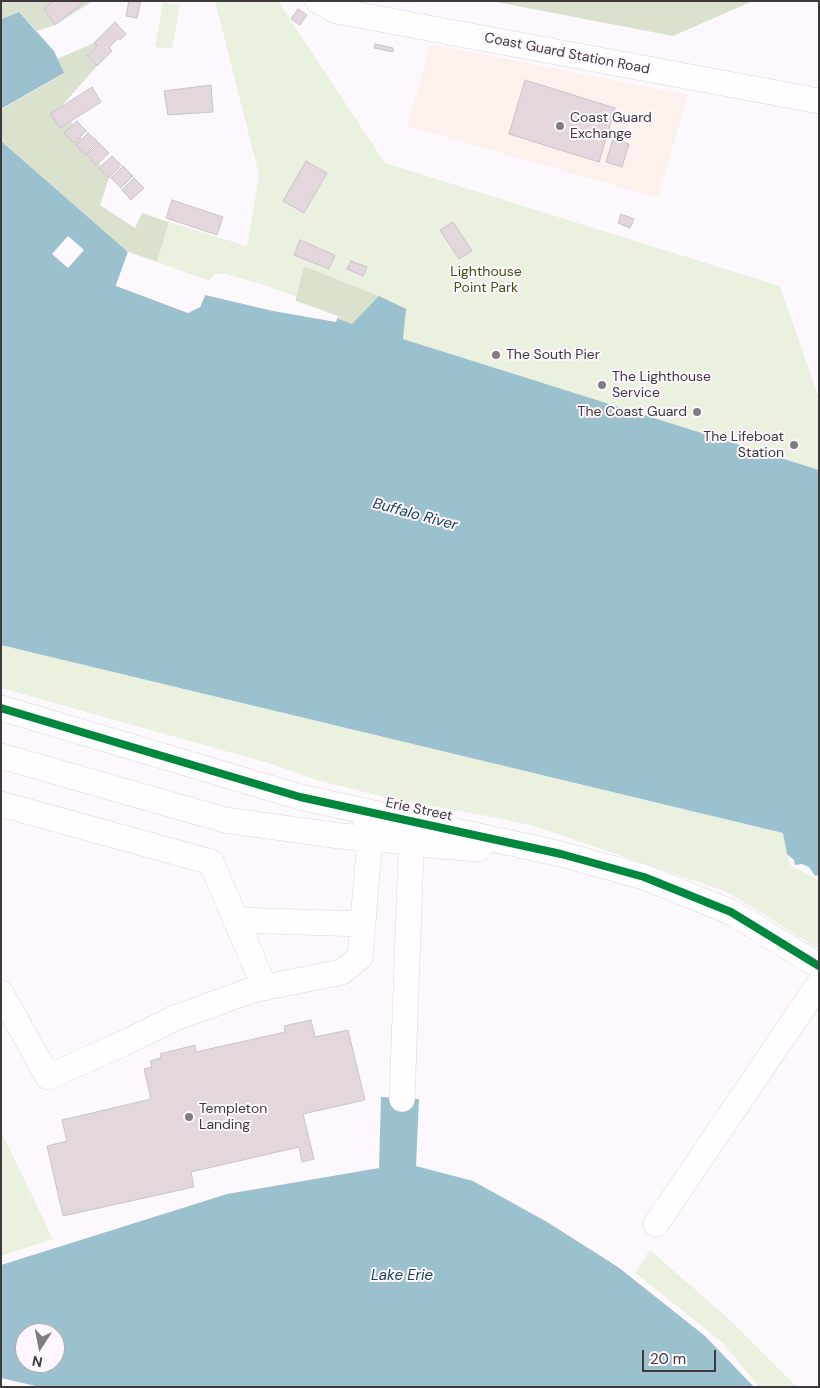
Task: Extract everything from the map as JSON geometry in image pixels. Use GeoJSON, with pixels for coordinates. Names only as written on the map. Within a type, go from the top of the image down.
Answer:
{"type":"FeatureCollection","features":[{"type":"Feature","properties":{"kind":"street","name":"Coast Guard Station Road"},"geometry":{"type":"LineString","coordinates":[[318,1],[338,11],[819,101]]}},
{"type":"Feature","properties":{"kind":"street","name":"Erie Street"},"geometry":{"type":"LineString","coordinates":[[1,708],[300,796],[364,810],[412,832],[561,854],[644,877],[731,912],[819,966]]}},
{"type":"Feature","properties":{"kind":"street","name":"Erie Street"},"geometry":{"type":"LineString","coordinates":[[1,756],[225,820],[340,836],[370,838],[412,832]]}},
{"type":"Feature","properties":{"kind":"street"},"geometry":{"type":"LineString","coordinates":[[1,804],[210,862],[264,988]]}},
{"type":"Feature","properties":{"kind":"street"},"geometry":{"type":"LineString","coordinates":[[1,993],[48,1077],[175,1018],[252,990],[342,972],[360,957],[370,838],[364,810]]}},
{"type":"Feature","properties":{"kind":"street"},"geometry":{"type":"LineString","coordinates":[[402,1100],[412,832]]}},
{"type":"Feature","properties":{"kind":"street"},"geometry":{"type":"LineString","coordinates":[[235,920],[363,924]]}},
{"type":"Feature","properties":{"kind":"street"},"geometry":{"type":"LineString","coordinates":[[656,1224],[819,984]]}},
{"type":"Feature","properties":{"kind":"shaded area"},"geometry":{"type":"Polygon","coordinates":[[[431,44],[688,95],[658,198],[407,126],[431,44]]]}},
{"type":"Feature","properties":{"kind":"green space"},"geometry":{"type":"Polygon","coordinates":[[[1,1],[93,1],[55,25],[37,31],[19,12],[1,19],[1,1]]]}},
{"type":"Feature","properties":{"kind":"green space","name":"Lighthouse Point Park"},"geometry":{"type":"Polygon","coordinates":[[[215,1],[278,1],[385,163],[780,286],[819,399],[819,470],[402,339],[304,267],[297,297],[226,274],[214,274],[210,281],[157,262],[169,222],[247,246],[259,175],[215,1]]]}},
{"type":"Feature","properties":{"kind":"green space"},"geometry":{"type":"Polygon","coordinates":[[[491,1],[753,1],[673,36],[491,1]]]}},
{"type":"Feature","properties":{"kind":"green space"},"geometry":{"type":"Polygon","coordinates":[[[163,2],[180,5],[172,49],[155,47],[163,2]]]}},
{"type":"Feature","properties":{"kind":"green space"},"geometry":{"type":"Polygon","coordinates":[[[94,43],[97,46],[97,66],[61,107],[109,178],[100,205],[135,228],[142,213],[169,222],[157,262],[128,252],[1,141],[1,110],[63,74],[57,59],[94,43]]]}},
{"type":"Feature","properties":{"kind":"green space"},"geometry":{"type":"Polygon","coordinates":[[[304,266],[406,309],[402,339],[292,314],[304,266]]]}},
{"type":"Feature","properties":{"kind":"green space"},"geometry":{"type":"Polygon","coordinates":[[[1,645],[783,833],[790,865],[819,880],[819,949],[727,892],[534,826],[393,799],[317,780],[268,763],[1,688],[1,645]]]}},
{"type":"Feature","properties":{"kind":"green space"},"geometry":{"type":"Polygon","coordinates":[[[1,1131],[53,1239],[1,1256],[1,1131]]]}},
{"type":"Feature","properties":{"kind":"green space"},"geometry":{"type":"Polygon","coordinates":[[[650,1250],[730,1320],[797,1387],[759,1387],[723,1343],[635,1273],[650,1250]]]}},
{"type":"Feature","properties":{"kind":"water"},"geometry":{"type":"Polygon","coordinates":[[[19,12],[54,51],[64,73],[1,109],[1,19],[19,12]]]}},
{"type":"Feature","properties":{"kind":"water","name":"Buffalo River"},"geometry":{"type":"Polygon","coordinates":[[[1,141],[128,252],[116,285],[188,312],[200,307],[214,274],[352,324],[379,296],[406,309],[403,339],[819,470],[819,875],[815,876],[809,867],[802,864],[795,865],[794,860],[787,854],[783,833],[1,645],[1,141]]]}},
{"type":"Feature","properties":{"kind":"water","name":"Lake Erie"},"geometry":{"type":"Polygon","coordinates":[[[381,1097],[419,1099],[416,1166],[473,1181],[547,1222],[618,1267],[705,1336],[754,1387],[40,1387],[1,1378],[1,1265],[227,1194],[379,1168],[381,1097]]]}},
{"type":"Feature","properties":{"kind":"pier"},"geometry":{"type":"Polygon","coordinates":[[[68,236],[84,250],[68,268],[52,254],[68,236]]]}},
{"type":"Feature","properties":{"kind":"pier"},"geometry":{"type":"Polygon","coordinates":[[[128,252],[131,252],[119,284],[187,310],[198,305],[207,280],[210,281],[214,274],[221,274],[338,316],[336,322],[273,311],[205,295],[200,307],[188,313],[116,286],[128,252]]]}},
{"type":"Feature","properties":{"kind":"building"},"geometry":{"type":"Polygon","coordinates":[[[54,1],[85,1],[55,25],[44,9],[54,1]]]}},
{"type":"Feature","properties":{"kind":"building"},"geometry":{"type":"Polygon","coordinates":[[[129,1],[141,1],[137,18],[126,16],[129,1]]]}},
{"type":"Feature","properties":{"kind":"building"},"geometry":{"type":"Polygon","coordinates":[[[298,9],[307,15],[300,25],[291,19],[298,9]]]}},
{"type":"Feature","properties":{"kind":"building"},"geometry":{"type":"Polygon","coordinates":[[[115,22],[126,34],[120,40],[118,38],[109,48],[112,51],[97,66],[87,56],[97,46],[94,43],[115,22]]]}},
{"type":"Feature","properties":{"kind":"building"},"geometry":{"type":"Polygon","coordinates":[[[375,44],[393,48],[393,52],[374,48],[375,44]]]}},
{"type":"Feature","properties":{"kind":"building","name":"Coast Guard Exchange"},"geometry":{"type":"Polygon","coordinates":[[[525,80],[615,108],[599,162],[509,134],[525,80]]]}},
{"type":"Feature","properties":{"kind":"building"},"geometry":{"type":"Polygon","coordinates":[[[211,85],[213,112],[168,115],[164,91],[211,85]]]}},
{"type":"Feature","properties":{"kind":"building"},"geometry":{"type":"Polygon","coordinates":[[[92,87],[101,102],[60,128],[50,114],[92,87]]]}},
{"type":"Feature","properties":{"kind":"building"},"geometry":{"type":"Polygon","coordinates":[[[77,121],[86,131],[74,143],[64,133],[77,121]]]}},
{"type":"Feature","properties":{"kind":"building"},"geometry":{"type":"Polygon","coordinates":[[[88,133],[98,142],[85,155],[76,145],[88,133]]]}},
{"type":"Feature","properties":{"kind":"building"},"geometry":{"type":"Polygon","coordinates":[[[613,139],[629,144],[622,167],[606,162],[613,139]]]}},
{"type":"Feature","properties":{"kind":"building"},"geometry":{"type":"Polygon","coordinates":[[[99,143],[109,153],[96,165],[87,155],[99,143]]]}},
{"type":"Feature","properties":{"kind":"building"},"geometry":{"type":"Polygon","coordinates":[[[112,156],[121,165],[109,178],[99,168],[112,156]]]}},
{"type":"Feature","properties":{"kind":"building"},"geometry":{"type":"Polygon","coordinates":[[[306,161],[327,173],[304,213],[283,201],[306,161]]]}},
{"type":"Feature","properties":{"kind":"building"},"geometry":{"type":"Polygon","coordinates":[[[123,166],[133,176],[121,188],[111,178],[123,166]]]}},
{"type":"Feature","properties":{"kind":"building"},"geometry":{"type":"Polygon","coordinates":[[[134,178],[144,188],[131,200],[122,190],[134,178]]]}},
{"type":"Feature","properties":{"kind":"building"},"geometry":{"type":"Polygon","coordinates":[[[172,200],[223,217],[217,235],[166,218],[172,200]]]}},
{"type":"Feature","properties":{"kind":"building"},"geometry":{"type":"Polygon","coordinates":[[[621,214],[634,219],[630,228],[618,223],[621,214]]]}},
{"type":"Feature","properties":{"kind":"building"},"geometry":{"type":"Polygon","coordinates":[[[453,222],[472,251],[459,259],[440,230],[453,222]]]}},
{"type":"Feature","properties":{"kind":"building"},"geometry":{"type":"Polygon","coordinates":[[[300,240],[335,255],[329,269],[294,255],[300,240]]]}},
{"type":"Feature","properties":{"kind":"building"},"geometry":{"type":"Polygon","coordinates":[[[351,261],[367,267],[363,276],[347,269],[351,261]]]}},
{"type":"Feature","properties":{"kind":"building","name":"Templeton Landing"},"geometry":{"type":"Polygon","coordinates":[[[311,1020],[315,1037],[348,1030],[365,1100],[303,1114],[314,1159],[302,1162],[299,1147],[191,1172],[194,1187],[63,1216],[47,1146],[67,1141],[62,1120],[151,1099],[144,1069],[152,1067],[150,1061],[161,1058],[160,1054],[195,1045],[196,1052],[285,1032],[284,1026],[311,1020]]]}},
{"type":"Feature","properties":{"kind":"cycle path"},"geometry":{"type":"LineString","coordinates":[[1,708],[300,797],[561,854],[644,877],[731,912],[819,966]]}},
{"type":"Feature","properties":{"kind":"place","name":"Coast Guard Exchange"},"geometry":{"type":"Point","coordinates":[560,126]}},
{"type":"Feature","properties":{"kind":"place","name":"The South Pier"},"geometry":{"type":"Point","coordinates":[496,355]}},
{"type":"Feature","properties":{"kind":"place","name":"The Lighthouse Service"},"geometry":{"type":"Point","coordinates":[602,385]}},
{"type":"Feature","properties":{"kind":"place","name":"The Coast Guard"},"geometry":{"type":"Point","coordinates":[697,412]}},
{"type":"Feature","properties":{"kind":"place","name":"The Lifeboat Station"},"geometry":{"type":"Point","coordinates":[794,445]}},
{"type":"Feature","properties":{"kind":"place","name":"Templeton Landing"},"geometry":{"type":"Point","coordinates":[189,1117]}}]}
